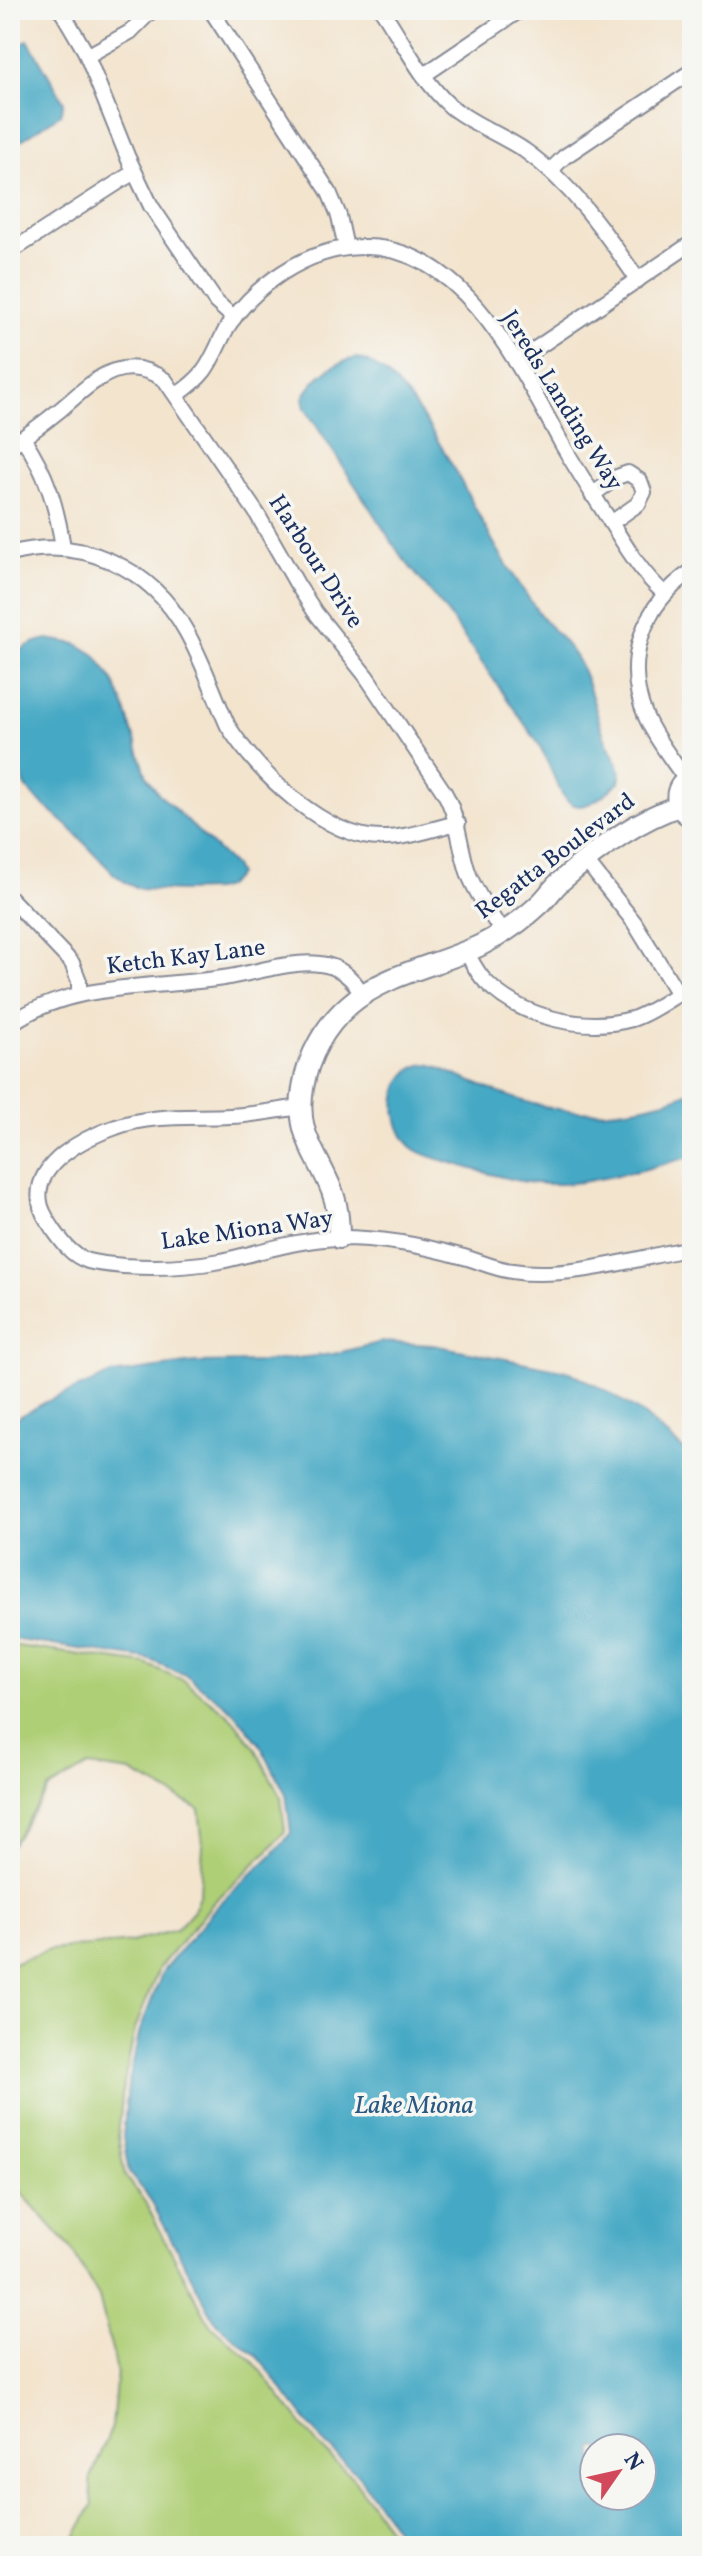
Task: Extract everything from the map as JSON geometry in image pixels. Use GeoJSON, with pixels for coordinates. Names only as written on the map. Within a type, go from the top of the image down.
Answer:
{"type":"FeatureCollection","features":[{"type":"Feature","properties":{"kind":"street"},"geometry":{"type":"LineString","coordinates":[[61,10],[87,56],[151,206],[216,302],[234,318]]}},
{"type":"Feature","properties":{"kind":"street"},"geometry":{"type":"LineString","coordinates":[[87,56],[130,32],[152,10]]}},
{"type":"Feature","properties":{"kind":"street"},"geometry":{"type":"LineString","coordinates":[[211,10],[324,183],[339,216],[346,248]]}},
{"type":"Feature","properties":{"kind":"street"},"geometry":{"type":"LineString","coordinates":[[382,10],[424,75],[449,105],[523,150],[550,171],[593,218],[638,280]]}},
{"type":"Feature","properties":{"kind":"street"},"geometry":{"type":"LineString","coordinates":[[424,75],[520,10]]}},
{"type":"Feature","properties":{"kind":"street"},"geometry":{"type":"LineString","coordinates":[[550,171],[564,157],[692,71]]}},
{"type":"Feature","properties":{"kind":"street"},"geometry":{"type":"LineString","coordinates":[[10,252],[134,172]]}},
{"type":"Feature","properties":{"kind":"street"},"geometry":{"type":"LineString","coordinates":[[516,362],[692,243]]}},
{"type":"Feature","properties":{"kind":"street","name":"Jereds Landing Way"},"geometry":{"type":"LineString","coordinates":[[177,395],[205,370],[234,318],[254,296],[280,274],[306,259],[346,248],[386,249],[422,261],[440,272],[473,305],[516,362],[592,495],[648,577],[664,593]]}},
{"type":"Feature","properties":{"kind":"street","name":"Harbour Drive"},"geometry":{"type":"LineString","coordinates":[[16,442],[98,378],[118,369],[155,373],[165,380],[256,512],[315,612],[366,676],[437,780],[458,823],[469,876],[502,933]]}},
{"type":"Feature","properties":{"kind":"street"},"geometry":{"type":"LineString","coordinates":[[16,442],[41,468],[54,499],[63,547]]}},
{"type":"Feature","properties":{"kind":"street"},"geometry":{"type":"LineString","coordinates":[[592,495],[625,474],[640,481],[644,492],[641,500],[611,523]]}},
{"type":"Feature","properties":{"kind":"street"},"geometry":{"type":"LineString","coordinates":[[10,554],[63,547],[105,557],[125,567],[159,594],[185,629],[237,740],[267,775],[312,811],[358,835],[371,837],[400,836],[458,823]]}},
{"type":"Feature","properties":{"kind":"street"},"geometry":{"type":"LineString","coordinates":[[689,778],[658,739],[645,716],[637,685],[636,661],[641,635],[652,609],[664,593],[692,571]]}},
{"type":"Feature","properties":{"kind":"street","name":"Regatta Boulevard"},"geometry":{"type":"LineString","coordinates":[[339,1238],[333,1192],[310,1148],[304,1130],[302,1107],[309,1063],[333,1021],[363,994],[502,933],[523,919],[586,861],[644,820],[685,812],[677,794],[689,778]]}},
{"type":"Feature","properties":{"kind":"street"},"geometry":{"type":"LineString","coordinates":[[586,861],[634,922],[678,994]]}},
{"type":"Feature","properties":{"kind":"street"},"geometry":{"type":"LineString","coordinates":[[10,898],[72,963],[79,981],[79,994]]}},
{"type":"Feature","properties":{"kind":"street"},"geometry":{"type":"LineString","coordinates":[[466,951],[475,969],[499,993],[533,1012],[574,1022],[604,1023],[633,1018],[692,986]]}},
{"type":"Feature","properties":{"kind":"street","name":"Ketch Kay Lane"},"geometry":{"type":"LineString","coordinates":[[10,1024],[39,1006],[79,994],[221,979],[307,963],[333,966],[344,972],[363,994]]}},
{"type":"Feature","properties":{"kind":"street","name":"Lake Miona Way"},"geometry":{"type":"LineString","coordinates":[[302,1107],[234,1116],[156,1119],[117,1126],[81,1143],[53,1165],[39,1189],[43,1214],[70,1251],[91,1262],[168,1268],[220,1261],[297,1242],[339,1238],[413,1245],[526,1273],[565,1272],[692,1248]]}},
{"type":"Feature","properties":{"kind":"green space"},"geometry":{"type":"Polygon","coordinates":[[[10,1645],[146,1664],[183,1680],[229,1715],[254,1746],[281,1797],[285,1831],[213,1903],[159,1968],[135,2029],[123,2087],[118,2137],[125,2176],[145,2202],[211,2326],[252,2360],[318,2445],[354,2479],[400,2546],[70,2546],[93,2505],[90,2480],[112,2427],[117,2371],[99,2297],[70,2247],[10,2180],[10,1964],[50,1950],[131,1942],[176,1930],[194,1910],[200,1892],[203,1846],[199,1809],[131,1772],[88,1766],[48,1789],[10,1848],[10,1645]]]}},
{"type":"Feature","properties":{"kind":"water"},"geometry":{"type":"Polygon","coordinates":[[[28,40],[64,102],[61,114],[10,148],[10,51],[28,40]]]}},
{"type":"Feature","properties":{"kind":"water"},"geometry":{"type":"Polygon","coordinates":[[[357,358],[378,368],[399,387],[419,412],[511,571],[539,614],[579,663],[620,772],[619,782],[600,798],[585,805],[574,805],[566,799],[538,743],[445,610],[401,556],[305,408],[303,398],[319,377],[340,363],[357,358]]]}},
{"type":"Feature","properties":{"kind":"water"},"geometry":{"type":"Polygon","coordinates":[[[48,639],[77,644],[95,655],[114,682],[123,703],[147,777],[158,793],[234,866],[238,875],[225,887],[180,891],[140,889],[128,884],[114,874],[25,785],[10,730],[10,661],[27,646],[48,639]]]}},
{"type":"Feature","properties":{"kind":"water"},"geometry":{"type":"Polygon","coordinates":[[[429,1064],[533,1104],[585,1112],[645,1106],[692,1090],[692,1157],[604,1178],[547,1184],[507,1178],[428,1156],[406,1141],[399,1128],[396,1100],[405,1075],[415,1067],[429,1064]]]}},
{"type":"Feature","properties":{"kind":"water","name":"Lake Miona"},"geometry":{"type":"Polygon","coordinates":[[[381,1342],[433,1345],[568,1371],[640,1412],[692,1457],[692,2546],[407,2546],[358,2475],[322,2441],[257,2356],[216,2323],[150,2199],[129,2173],[123,2137],[128,2086],[140,2030],[163,1971],[217,1906],[291,1833],[286,1794],[259,1743],[233,1711],[186,1675],[148,1659],[10,1639],[10,1422],[46,1402],[112,1374],[194,1363],[262,1362],[333,1354],[381,1342]]]}}]}
